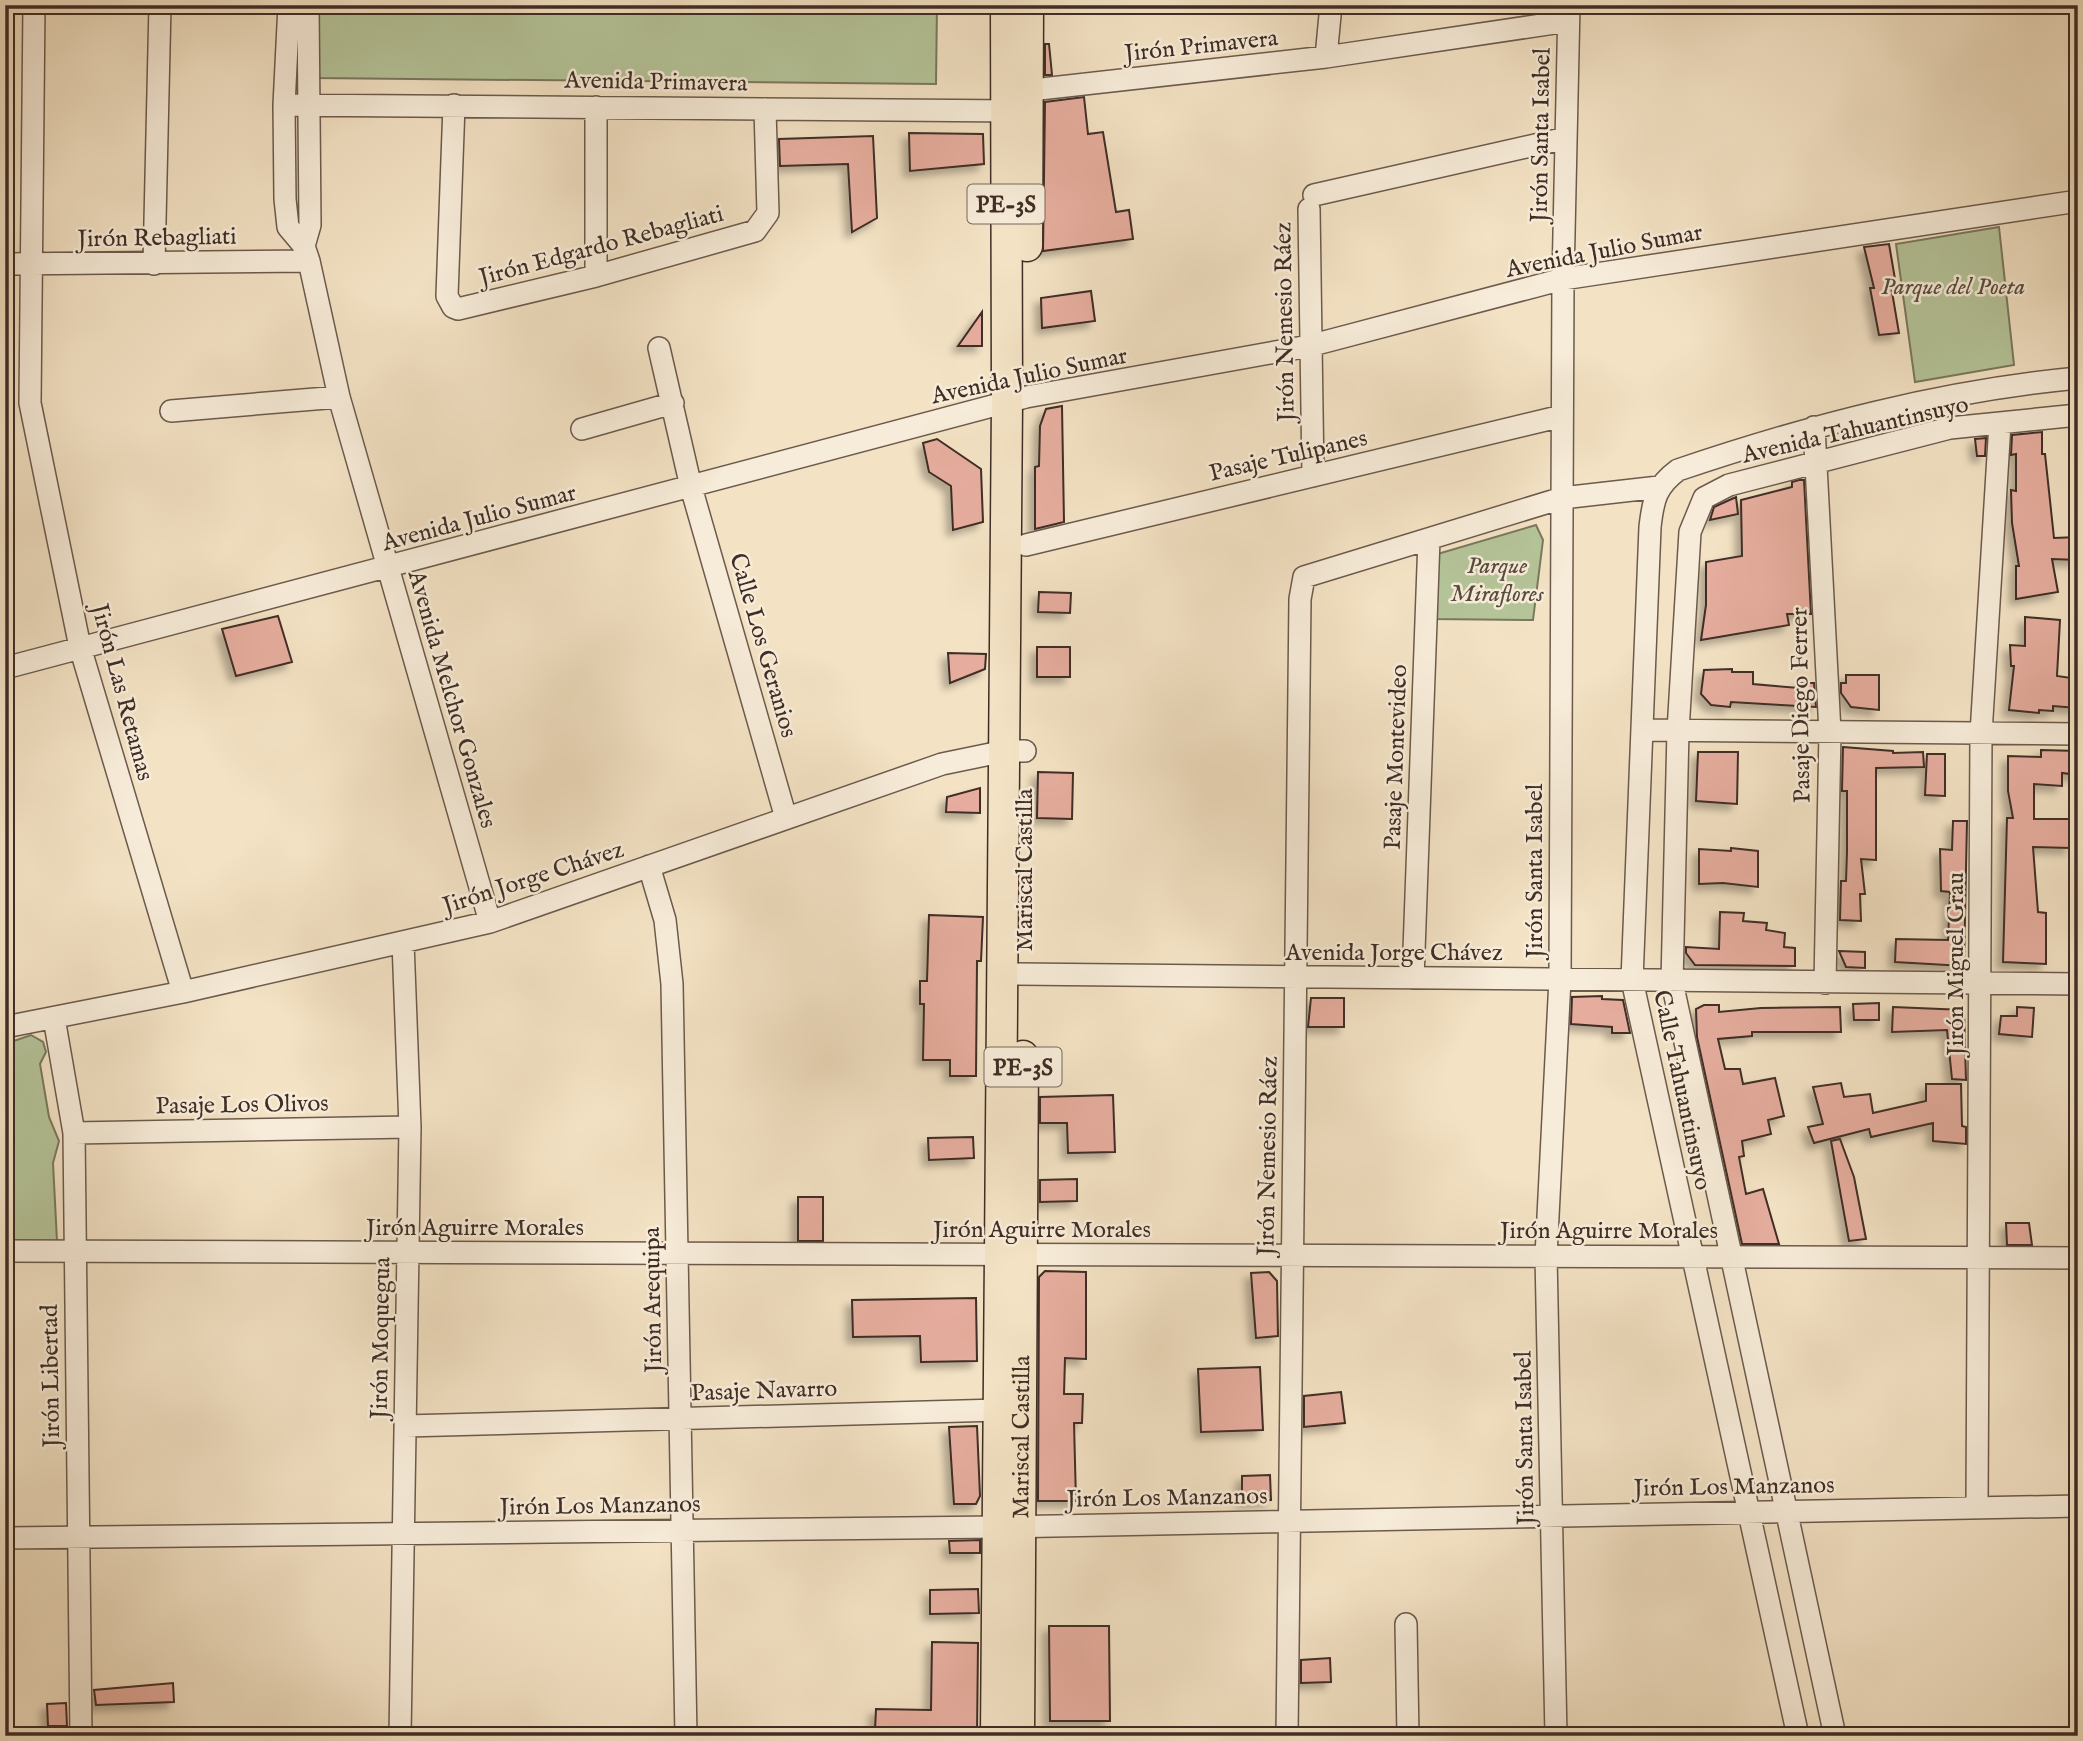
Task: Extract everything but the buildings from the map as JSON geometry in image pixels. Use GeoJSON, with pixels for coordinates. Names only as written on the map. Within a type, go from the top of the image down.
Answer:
{"type":"FeatureCollection","features":[{"type":"Feature","properties":{"kind":"highway","name":"PE-3S"},"geometry":{"type":"LineString","coordinates":[[1006,5],[1016,102],[1017,400]]}},
{"type":"Feature","properties":{"kind":"highway","name":"PE-3S"},"geometry":{"type":"LineString","coordinates":[[1016,102],[1028,5]]}},
{"type":"Feature","properties":{"kind":"highway","name":"Mariscal Castilla"},"geometry":{"type":"LineString","coordinates":[[1015,751],[1026,545],[1017,400]]}},
{"type":"Feature","properties":{"kind":"highway","name":"Mariscal Castilla"},"geometry":{"type":"LineString","coordinates":[[996,1736],[1009,1526],[1017,400]]}},
{"type":"Feature","properties":{"kind":"highway","name":"Mariscal Castilla"},"geometry":{"type":"LineString","coordinates":[[1011,1255],[999,1410],[1009,1526],[1020,1736]]}},
{"type":"Feature","properties":{"kind":"street","name":"Jirón Las Retamas"},"geometry":{"type":"LineString","coordinates":[[34,5],[29,264],[30,403],[80,647],[183,992]]}},
{"type":"Feature","properties":{"kind":"street"},"geometry":{"type":"LineString","coordinates":[[154,264],[160,5]]}},
{"type":"Feature","properties":{"kind":"street"},"geometry":{"type":"LineString","coordinates":[[289,5],[284,105],[288,226],[307,253]]}},
{"type":"Feature","properties":{"kind":"street"},"geometry":{"type":"LineString","coordinates":[[307,253],[310,225],[308,5]]}},
{"type":"Feature","properties":{"kind":"street"},"geometry":{"type":"LineString","coordinates":[[1326,57],[1331,5]]}},
{"type":"Feature","properties":{"kind":"street","name":"Jirón Primavera"},"geometry":{"type":"LineString","coordinates":[[1016,102],[1326,57],[1568,13]]}},
{"type":"Feature","properties":{"kind":"street","name":"Jirón Santa Isabel"},"geometry":{"type":"LineString","coordinates":[[1556,1736],[1546,1256],[1560,979],[1563,279],[1568,13]]}},
{"type":"Feature","properties":{"kind":"street","name":"Avenida Primavera"},"geometry":{"type":"LineString","coordinates":[[284,105],[765,108],[1016,102]]}},
{"type":"Feature","properties":{"kind":"street","name":"Jirón Edgardo Rebagliati"},"geometry":{"type":"LineString","coordinates":[[454,105],[447,296],[453,307],[466,308],[596,276],[755,231],[768,213],[765,108]]}},
{"type":"Feature","properties":{"kind":"street"},"geometry":{"type":"LineString","coordinates":[[596,107],[596,276]]}},
{"type":"Feature","properties":{"kind":"street","name":"Jirón Nemesio Ráez"},"geometry":{"type":"LineString","coordinates":[[1312,476],[1309,346],[1312,202],[1566,138]]}},
{"type":"Feature","properties":{"kind":"street","name":"Avenida Julio Sumar"},"geometry":{"type":"LineString","coordinates":[[5,668],[1017,400],[1309,346],[1563,279],[2078,201]]}},
{"type":"Feature","properties":{"kind":"street","name":"Jirón Rebagliati"},"geometry":{"type":"LineString","coordinates":[[5,264],[154,264],[307,253]]}},
{"type":"Feature","properties":{"kind":"street","name":"Avenida Melchor Gonzales"},"geometry":{"type":"LineString","coordinates":[[307,253],[339,397],[490,922]]}},
{"type":"Feature","properties":{"kind":"street","name":"Calle Los Geranios"},"geometry":{"type":"LineString","coordinates":[[659,348],[691,487],[786,818]]}},
{"type":"Feature","properties":{"kind":"street"},"geometry":{"type":"LineString","coordinates":[[1429,539],[1562,498],[1659,487],[1678,470],[1814,427],[1941,397],[2078,378]]}},
{"type":"Feature","properties":{"kind":"street"},"geometry":{"type":"LineString","coordinates":[[171,411],[339,397]]}},
{"type":"Feature","properties":{"kind":"street"},"geometry":{"type":"LineString","coordinates":[[582,429],[673,403]]}},
{"type":"Feature","properties":{"kind":"street","name":"Avenida Tahuantinsuyo"},"geometry":{"type":"LineString","coordinates":[[1696,512],[1704,498],[1729,485],[1950,428],[2078,415]]}},
{"type":"Feature","properties":{"kind":"street","name":"Pasaje Tulipanes"},"geometry":{"type":"LineString","coordinates":[[1026,545],[1562,416]]}},
{"type":"Feature","properties":{"kind":"street","name":"Jirón Miguel Grau"},"geometry":{"type":"LineString","coordinates":[[1977,1507],[1977,1258],[1982,984],[1981,734],[2000,423]]}},
{"type":"Feature","properties":{"kind":"street","name":"Pasaje Diego Ferrer"},"geometry":{"type":"LineString","coordinates":[[1814,427],[1818,462],[1830,732],[1825,983]]}},
{"type":"Feature","properties":{"kind":"street","name":"Calle Tahuantinsuyo"},"geometry":{"type":"LineString","coordinates":[[1659,487],[1654,494],[1650,527],[1632,980],[1798,1736]]}},
{"type":"Feature","properties":{"kind":"street","name":"Calle Tahuantinsuyo"},"geometry":{"type":"LineString","coordinates":[[1696,512],[1690,532],[1678,731],[1672,982],[1734,1257],[1835,1736]]}},
{"type":"Feature","properties":{"kind":"street","name":"Jirón Nemesio Ráez"},"geometry":{"type":"LineString","coordinates":[[1287,1736],[1300,599],[1304,577],[1429,539]]}},
{"type":"Feature","properties":{"kind":"street","name":"Pasaje Montevideo"},"geometry":{"type":"LineString","coordinates":[[1413,978],[1429,539]]}},
{"type":"Feature","properties":{"kind":"street"},"geometry":{"type":"LineString","coordinates":[[1642,730],[2078,734]]}},
{"type":"Feature","properties":{"kind":"street","name":"Jirón Jorge Chávez"},"geometry":{"type":"LineString","coordinates":[[5,1027],[183,992],[490,922],[942,764],[1015,751]]}},
{"type":"Feature","properties":{"kind":"street","name":"Jirón Arequipa"},"geometry":{"type":"LineString","coordinates":[[649,866],[665,920],[672,984],[687,1736]]}},
{"type":"Feature","properties":{"kind":"street","name":"Jirón Moquegua"},"geometry":{"type":"LineString","coordinates":[[400,1736],[410,1127],[403,942]]}},
{"type":"Feature","properties":{"kind":"street","name":"Avenida Jorge Chávez"},"geometry":{"type":"LineString","coordinates":[[1013,974],[2078,984]]}},
{"type":"Feature","properties":{"kind":"street","name":"Jirón Libertad"},"geometry":{"type":"LineString","coordinates":[[54,1018],[74,1133],[81,1736]]}},
{"type":"Feature","properties":{"kind":"street","name":"Pasaje Los Olivos"},"geometry":{"type":"LineString","coordinates":[[74,1133],[410,1127]]}},
{"type":"Feature","properties":{"kind":"street","name":"Jirón Aguirre Morales"},"geometry":{"type":"LineString","coordinates":[[5,1251],[2078,1258]]}},
{"type":"Feature","properties":{"kind":"street","name":"Pasaje Navarro"},"geometry":{"type":"LineString","coordinates":[[405,1426],[999,1410]]}},
{"type":"Feature","properties":{"kind":"street","name":"Jirón Los Manzanos"},"geometry":{"type":"LineString","coordinates":[[5,1538],[1009,1526],[2078,1506]]}},
{"type":"Feature","properties":{"kind":"street"},"geometry":{"type":"LineString","coordinates":[[1406,1623],[1408,1736]]}},
{"type":"Feature","properties":{"kind":"green space"},"geometry":{"type":"Polygon","coordinates":[[[316,5],[937,5],[936,84],[315,78],[316,5]]]}},
{"type":"Feature","properties":{"kind":"green space","name":"Parque del Poeta"},"geometry":{"type":"Polygon","coordinates":[[[1999,227],[2014,365],[1915,382],[1896,244],[1999,227]]]}},
{"type":"Feature","properties":{"kind":"green space","name":"Parque Miraflores"},"geometry":{"type":"Polygon","coordinates":[[[1536,525],[1543,540],[1533,620],[1432,619],[1434,555],[1536,525]]]}},
{"type":"Feature","properties":{"kind":"green space"},"geometry":{"type":"Polygon","coordinates":[[[31,1035],[43,1042],[46,1052],[40,1064],[49,1117],[59,1141],[53,1163],[57,1241],[5,1240],[5,1044],[31,1035]]]}}]}
